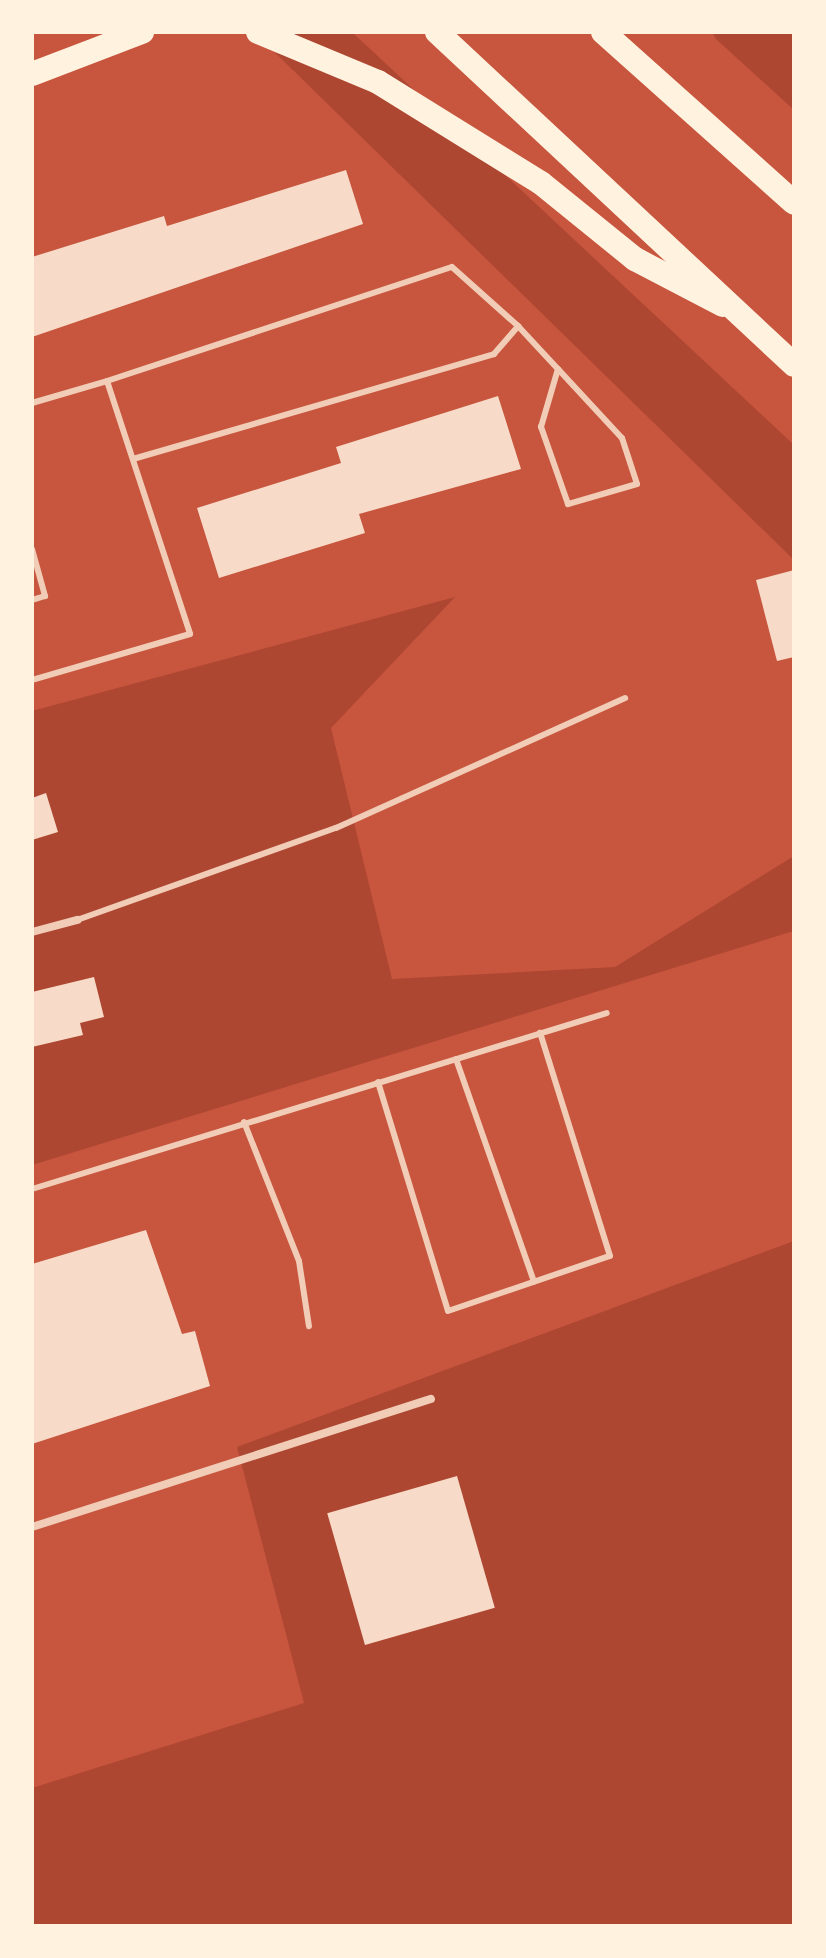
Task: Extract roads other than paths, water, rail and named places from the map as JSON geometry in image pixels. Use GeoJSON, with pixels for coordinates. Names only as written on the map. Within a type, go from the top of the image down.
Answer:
{"type":"FeatureCollection","features":[{"type":"Feature","properties":{"kind":"highway"},"geometry":{"type":"LineString","coordinates":[[32,74],[142,32]]}},
{"type":"Feature","properties":{"kind":"highway"},"geometry":{"type":"LineString","coordinates":[[258,32],[378,82],[541,183],[635,259],[723,305]]}},
{"type":"Feature","properties":{"kind":"highway"},"geometry":{"type":"LineString","coordinates":[[437,32],[723,305],[794,365]]}},
{"type":"Feature","properties":{"kind":"highway"},"geometry":{"type":"LineString","coordinates":[[603,32],[794,203]]}},
{"type":"Feature","properties":{"kind":"street"},"geometry":{"type":"LineString","coordinates":[[32,932],[77,920]]}},
{"type":"Feature","properties":{"kind":"street"},"geometry":{"type":"LineString","coordinates":[[32,1527],[431,1399]]}},
{"type":"Feature","properties":{"kind":"lane"},"geometry":{"type":"LineString","coordinates":[[32,403],[452,267],[518,326],[558,369],[622,438],[637,484],[568,504],[541,427],[558,369]]}},
{"type":"Feature","properties":{"kind":"lane"},"geometry":{"type":"LineString","coordinates":[[133,459],[494,354],[518,326]]}},
{"type":"Feature","properties":{"kind":"lane"},"geometry":{"type":"LineString","coordinates":[[32,680],[190,634],[107,381]]}},
{"type":"Feature","properties":{"kind":"lane"},"geometry":{"type":"LineString","coordinates":[[32,549],[45,596],[32,600]]}},
{"type":"Feature","properties":{"kind":"lane"},"geometry":{"type":"LineString","coordinates":[[77,920],[336,828],[625,698]]}},
{"type":"Feature","properties":{"kind":"lane"},"geometry":{"type":"LineString","coordinates":[[32,1189],[607,1013]]}},
{"type":"Feature","properties":{"kind":"lane"},"geometry":{"type":"LineString","coordinates":[[378,1082],[448,1311],[610,1256],[540,1033]]}},
{"type":"Feature","properties":{"kind":"lane"},"geometry":{"type":"LineString","coordinates":[[456,1059],[534,1282]]}},
{"type":"Feature","properties":{"kind":"lane"},"geometry":{"type":"LineString","coordinates":[[244,1122],[299,1261],[309,1326]]}}]}
